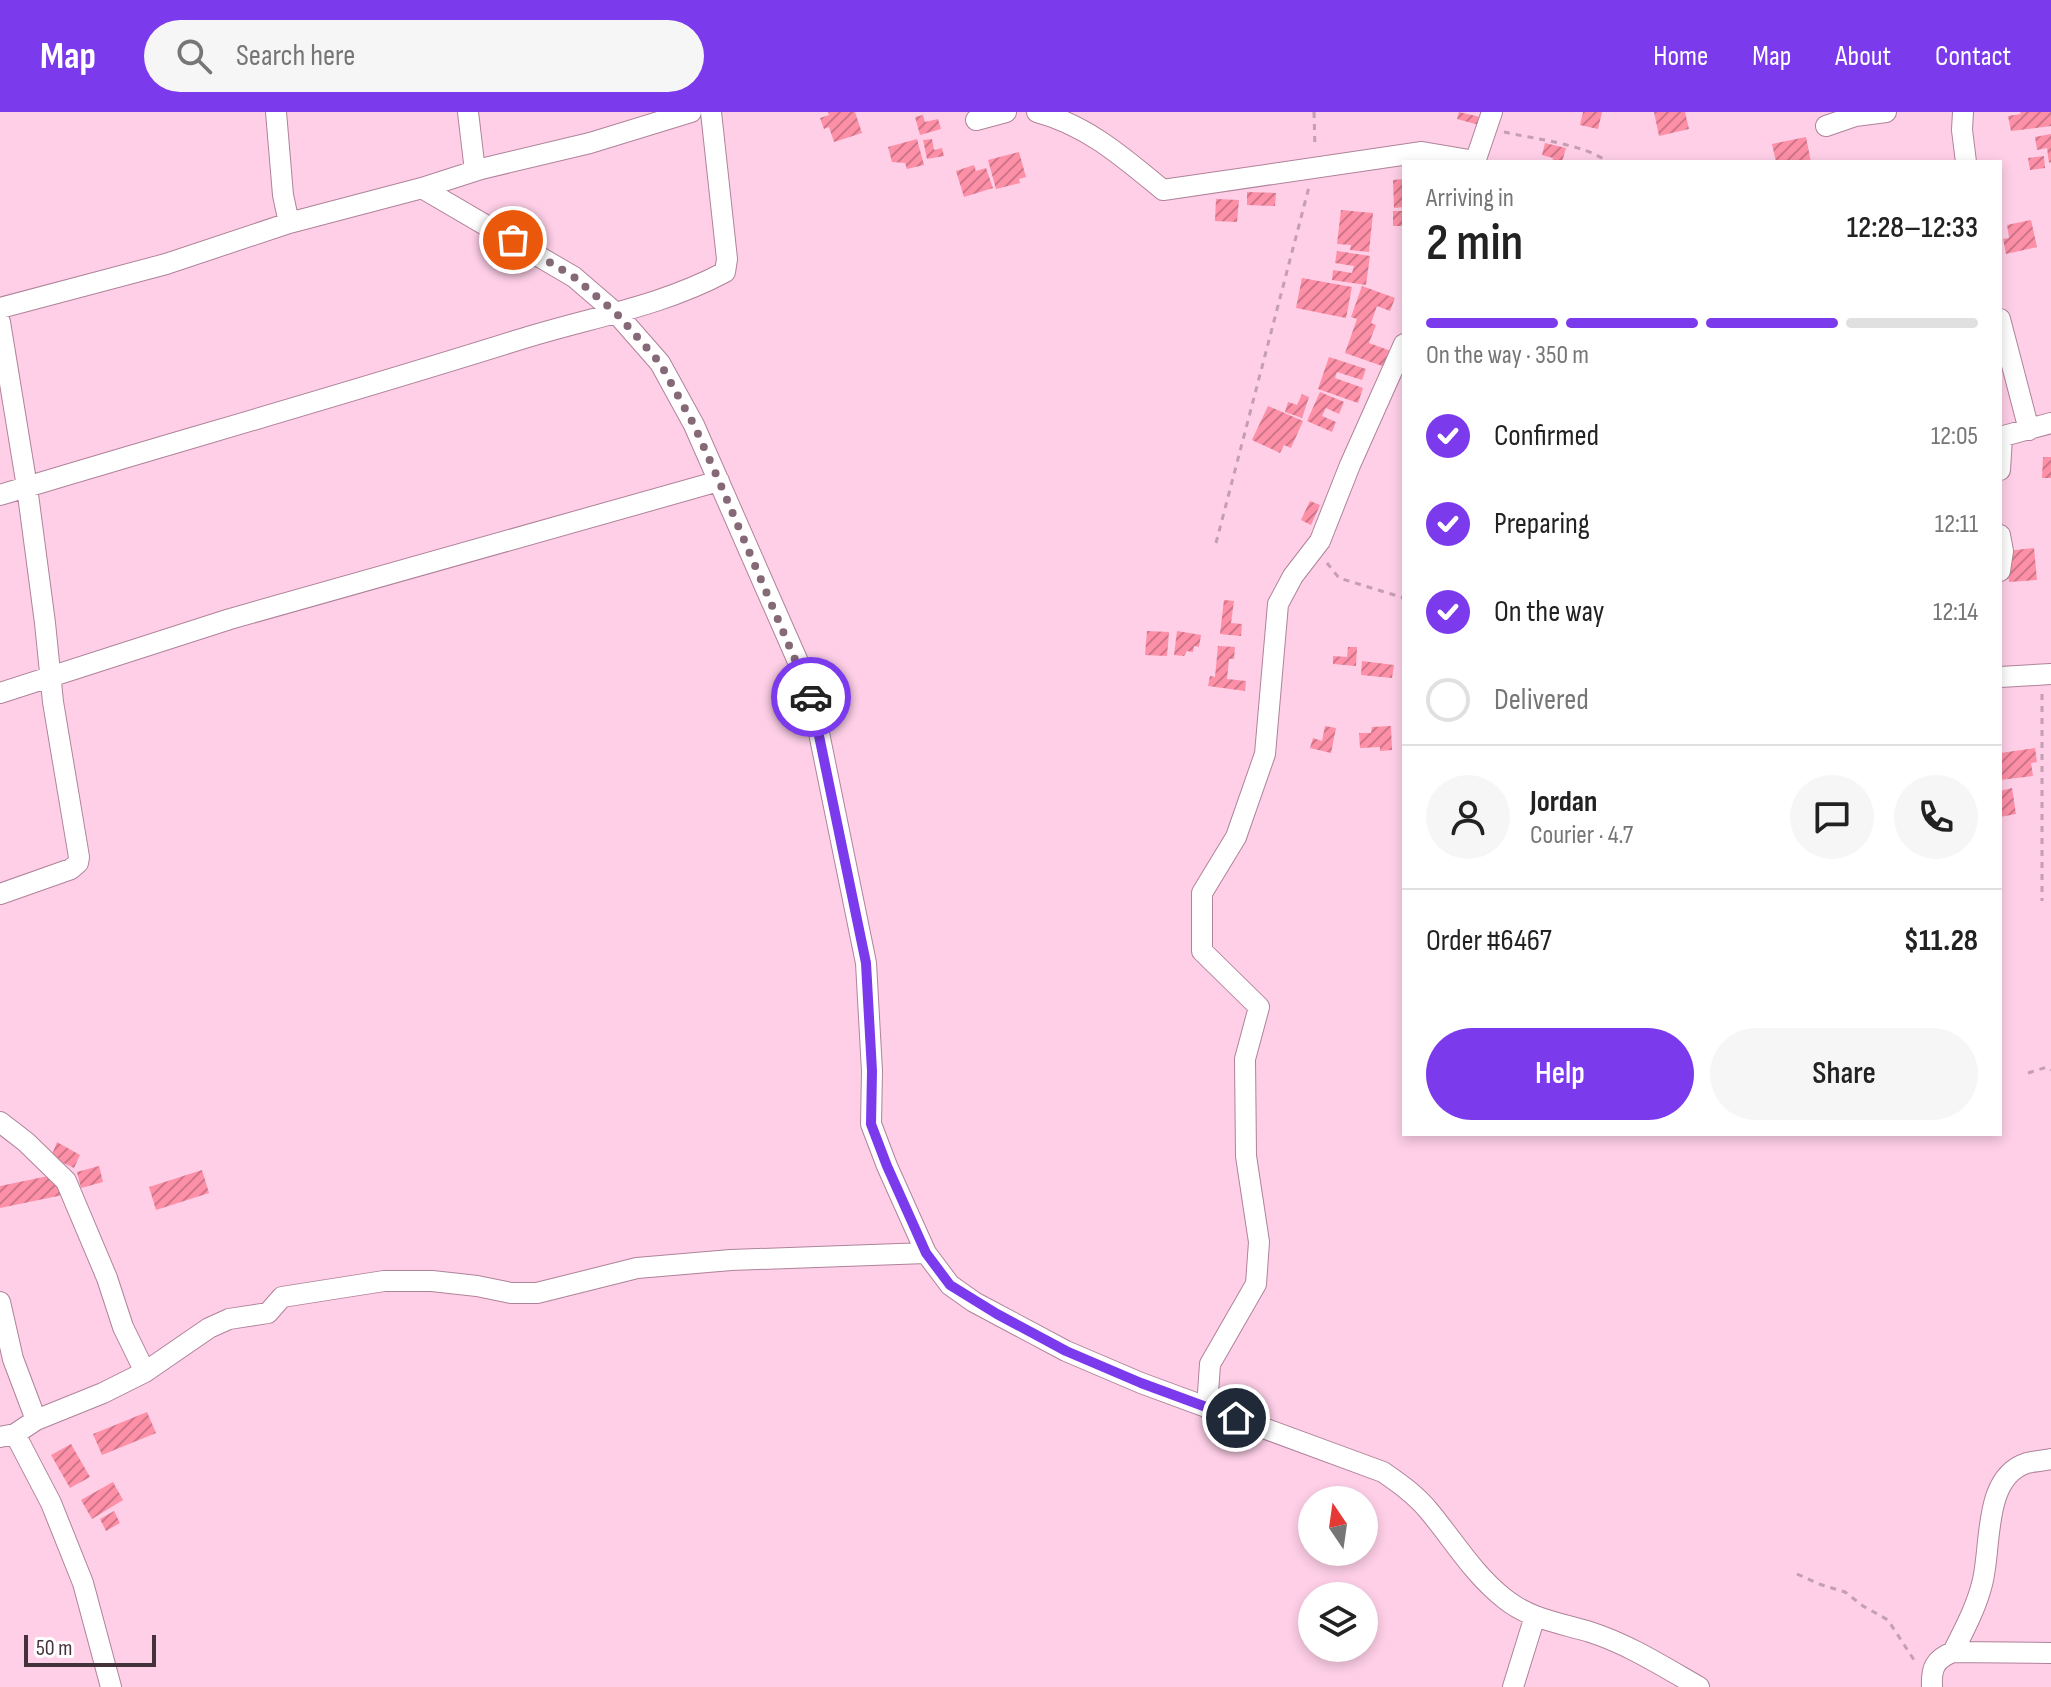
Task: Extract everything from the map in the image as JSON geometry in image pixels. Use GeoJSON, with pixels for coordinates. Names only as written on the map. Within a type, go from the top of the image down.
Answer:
{"type":"FeatureCollection","features":[{"type":"Feature","properties":{"kind":"street"},"geometry":{"type":"LineString","coordinates":[[276,112],[283,195],[289,223]]}},
{"type":"Feature","properties":{"kind":"street"},"geometry":{"type":"LineString","coordinates":[[468,112],[475,171]]}},
{"type":"Feature","properties":{"kind":"street"},"geometry":{"type":"LineString","coordinates":[[0,308],[166,264],[289,223],[475,171],[590,143],[691,112]]}},
{"type":"Feature","properties":{"kind":"street"},"geometry":{"type":"LineString","coordinates":[[0,495],[387,382],[577,322],[617,314],[690,290],[725,272],[727,259],[711,112]]}},
{"type":"Feature","properties":{"kind":"street"},"geometry":{"type":"LineString","coordinates":[[976,120],[1006,112]]}},
{"type":"Feature","properties":{"kind":"street"},"geometry":{"type":"LineString","coordinates":[[1037,112],[1063,119],[1097,138],[1163,190],[1422,152],[1464,160]]}},
{"type":"Feature","properties":{"kind":"street"},"geometry":{"type":"LineString","coordinates":[[1826,126],[1855,116],[1886,112]]}},
{"type":"Feature","properties":{"kind":"street"},"geometry":{"type":"LineString","coordinates":[[1963,112],[1966,160]]}},
{"type":"Feature","properties":{"kind":"street"},"geometry":{"type":"LineString","coordinates":[[1476,160],[1490,120]]}},
{"type":"Feature","properties":{"kind":"street"},"geometry":{"type":"LineString","coordinates":[[422,188],[574,277],[617,314],[660,363],[694,425],[810,689],[866,963],[872,1071],[871,1124],[926,1253],[950,1285],[974,1302],[1066,1351],[1207,1408],[1383,1472],[1428,1510],[1481,1577],[1506,1600],[1559,1626],[1590,1632],[1651,1660],[1699,1687]]}},
{"type":"Feature","properties":{"kind":"street"},"geometry":{"type":"LineString","coordinates":[[0,322],[27,487],[50,678],[78,846],[78,863],[71,869],[0,894]]}},
{"type":"Feature","properties":{"kind":"street"},"geometry":{"type":"LineString","coordinates":[[2002,327],[2029,430]]}},
{"type":"Feature","properties":{"kind":"street"},"geometry":{"type":"LineString","coordinates":[[1207,1408],[1210,1364],[1256,1284],[1259,1242],[1246,1156],[1245,1059],[1259,1007],[1202,951],[1202,893],[1236,837],[1265,754],[1278,604],[1293,576],[1320,541],[1402,348]]}},
{"type":"Feature","properties":{"kind":"street"},"geometry":{"type":"LineString","coordinates":[[2002,437],[2051,423]]}},
{"type":"Feature","properties":{"kind":"street"},"geometry":{"type":"LineString","coordinates":[[0,693],[230,619],[719,481]]}},
{"type":"Feature","properties":{"kind":"street"},"geometry":{"type":"LineString","coordinates":[[2002,677],[2046,674]]}},
{"type":"Feature","properties":{"kind":"street"},"geometry":{"type":"LineString","coordinates":[[0,1122],[26,1142],[66,1181],[107,1278],[123,1327],[145,1372]]}},
{"type":"Feature","properties":{"kind":"street"},"geometry":{"type":"LineString","coordinates":[[111,1687],[83,1583],[51,1503],[7,1435],[145,1372],[199,1335],[229,1319],[268,1313],[282,1297],[384,1281],[432,1281],[511,1293],[537,1293],[637,1268],[779,1258],[926,1253]]}},
{"type":"Feature","properties":{"kind":"street"},"geometry":{"type":"LineString","coordinates":[[0,1302],[13,1359],[36,1420]]}},
{"type":"Feature","properties":{"kind":"street"},"geometry":{"type":"LineString","coordinates":[[1953,1652],[1968,1623],[1982,1584],[1996,1492],[2007,1476],[2024,1464],[2051,1459]]}},
{"type":"Feature","properties":{"kind":"street"},"geometry":{"type":"LineString","coordinates":[[1513,1687],[1535,1616]]}},
{"type":"Feature","properties":{"kind":"street"},"geometry":{"type":"LineString","coordinates":[[1932,1680],[1940,1657],[1953,1652],[2051,1653]]}},
{"type":"Feature","properties":{"kind":"path"},"geometry":{"type":"LineString","coordinates":[[1216,543],[1312,167],[1317,139],[1314,112]]}},
{"type":"Feature","properties":{"kind":"path"},"geometry":{"type":"LineString","coordinates":[[1490,120],[1605,160]]}},
{"type":"Feature","properties":{"kind":"path"},"geometry":{"type":"LineString","coordinates":[[1320,541],[1327,565],[1339,578],[1402,597]]}},
{"type":"Feature","properties":{"kind":"path"},"geometry":{"type":"LineString","coordinates":[[2042,901],[2046,674]]}},
{"type":"Feature","properties":{"kind":"path"},"geometry":{"type":"LineString","coordinates":[[2028,1073],[2047,1067],[2051,1070]]}},
{"type":"Feature","properties":{"kind":"path"},"geometry":{"type":"LineString","coordinates":[[1797,1574],[1845,1592],[1888,1620],[1919,1669],[1932,1680]]}},
{"type":"Feature","properties":{"kind":"building"},"geometry":{"type":"Polygon","coordinates":[[[828,112],[855,112],[862,133],[834,142],[829,127],[824,129],[820,118],[829,115],[828,112]]]}},
{"type":"Feature","properties":{"kind":"building"},"geometry":{"type":"Polygon","coordinates":[[[1459,112],[1480,117],[1479,125],[1457,119],[1459,112]]]}},
{"type":"Feature","properties":{"kind":"building"},"geometry":{"type":"Polygon","coordinates":[[[1583,112],[1602,112],[1598,129],[1580,125],[1583,112]]]}},
{"type":"Feature","properties":{"kind":"building"},"geometry":{"type":"Polygon","coordinates":[[[1654,112],[1685,112],[1689,129],[1659,136],[1654,112]]]}},
{"type":"Feature","properties":{"kind":"building"},"geometry":{"type":"Polygon","coordinates":[[[2020,112],[2051,112],[2051,126],[2011,131],[2008,116],[2020,112]]]}},
{"type":"Feature","properties":{"kind":"building"},"geometry":{"type":"Polygon","coordinates":[[[923,115],[925,122],[938,119],[941,129],[920,135],[915,117],[923,115]]]}},
{"type":"Feature","properties":{"kind":"building"},"geometry":{"type":"Polygon","coordinates":[[[2051,134],[2049,163],[2047,148],[2037,150],[2035,137],[2051,134]]]}},
{"type":"Feature","properties":{"kind":"building"},"geometry":{"type":"Polygon","coordinates":[[[1806,137],[1811,160],[1776,160],[1772,144],[1806,137]]]}},
{"type":"Feature","properties":{"kind":"building"},"geometry":{"type":"Polygon","coordinates":[[[917,139],[924,165],[907,169],[905,163],[892,162],[888,147],[917,139]]]}},
{"type":"Feature","properties":{"kind":"building"},"geometry":{"type":"Polygon","coordinates":[[[932,139],[934,150],[942,148],[944,156],[927,159],[923,140],[932,139]]]}},
{"type":"Feature","properties":{"kind":"building"},"geometry":{"type":"Polygon","coordinates":[[[1545,143],[1566,148],[1563,160],[1542,155],[1545,143]]]}},
{"type":"Feature","properties":{"kind":"building"},"geometry":{"type":"Polygon","coordinates":[[[1019,152],[1026,177],[1019,179],[1020,183],[996,189],[988,160],[1019,152]]]}},
{"type":"Feature","properties":{"kind":"building"},"geometry":{"type":"Polygon","coordinates":[[[2044,156],[2045,168],[2030,170],[2028,158],[2044,156]]]}},
{"type":"Feature","properties":{"kind":"building"},"geometry":{"type":"Polygon","coordinates":[[[974,165],[976,171],[986,168],[993,188],[964,197],[956,171],[974,165]]]}},
{"type":"Feature","properties":{"kind":"building"},"geometry":{"type":"Polygon","coordinates":[[[1402,179],[1402,207],[1394,208],[1393,180],[1402,179]]]}},
{"type":"Feature","properties":{"kind":"building"},"geometry":{"type":"Polygon","coordinates":[[[1247,192],[1276,193],[1275,206],[1247,205],[1247,192]]]}},
{"type":"Feature","properties":{"kind":"building"},"geometry":{"type":"Polygon","coordinates":[[[1216,199],[1239,200],[1237,222],[1215,221],[1216,199]]]}},
{"type":"Feature","properties":{"kind":"building"},"geometry":{"type":"Polygon","coordinates":[[[1341,210],[1373,213],[1369,252],[1350,250],[1351,245],[1337,244],[1341,210]]]}},
{"type":"Feature","properties":{"kind":"building"},"geometry":{"type":"Polygon","coordinates":[[[1393,211],[1402,211],[1402,226],[1393,226],[1393,211]]]}},
{"type":"Feature","properties":{"kind":"building"},"geometry":{"type":"Polygon","coordinates":[[[2031,220],[2037,247],[2006,254],[2003,239],[2009,238],[2007,225],[2031,220]]]}},
{"type":"Feature","properties":{"kind":"building"},"geometry":{"type":"Polygon","coordinates":[[[1337,251],[1370,256],[1366,285],[1332,280],[1333,270],[1352,273],[1354,266],[1335,263],[1337,251]]]}},
{"type":"Feature","properties":{"kind":"building"},"geometry":{"type":"Polygon","coordinates":[[[1302,278],[1352,287],[1346,318],[1296,308],[1302,278]]]}},
{"type":"Feature","properties":{"kind":"building"},"geometry":{"type":"Polygon","coordinates":[[[1362,286],[1395,298],[1390,311],[1377,306],[1371,323],[1376,325],[1369,343],[1391,351],[1385,367],[1345,353],[1357,319],[1351,317],[1362,286]]]}},
{"type":"Feature","properties":{"kind":"building"},"geometry":{"type":"Polygon","coordinates":[[[1329,357],[1366,369],[1362,380],[1337,372],[1335,378],[1363,388],[1358,403],[1318,389],[1329,357]]]}},
{"type":"Feature","properties":{"kind":"building"},"geometry":{"type":"Polygon","coordinates":[[[1320,392],[1344,402],[1339,414],[1326,408],[1322,416],[1336,422],[1332,432],[1307,421],[1320,392]]]}},
{"type":"Feature","properties":{"kind":"building"},"geometry":{"type":"Polygon","coordinates":[[[1302,394],[1309,397],[1302,418],[1285,412],[1288,402],[1297,405],[1302,394]]]}},
{"type":"Feature","properties":{"kind":"building"},"geometry":{"type":"Polygon","coordinates":[[[1268,406],[1303,421],[1291,448],[1284,445],[1280,453],[1252,440],[1268,406]]]}},
{"type":"Feature","properties":{"kind":"building"},"geometry":{"type":"Polygon","coordinates":[[[2043,457],[2051,457],[2051,478],[2042,478],[2043,457]]]}},
{"type":"Feature","properties":{"kind":"building"},"geometry":{"type":"Polygon","coordinates":[[[1310,501],[1320,505],[1311,525],[1301,520],[1310,501]]]}},
{"type":"Feature","properties":{"kind":"building"},"geometry":{"type":"Polygon","coordinates":[[[2034,548],[2037,580],[2009,582],[2006,551],[2034,548]]]}},
{"type":"Feature","properties":{"kind":"building"},"geometry":{"type":"Polygon","coordinates":[[[1224,600],[1234,601],[1231,623],[1242,624],[1241,636],[1220,634],[1224,600]]]}},
{"type":"Feature","properties":{"kind":"building"},"geometry":{"type":"Polygon","coordinates":[[[1147,631],[1169,632],[1167,656],[1145,655],[1147,631]]]}},
{"type":"Feature","properties":{"kind":"building"},"geometry":{"type":"Polygon","coordinates":[[[1177,631],[1201,635],[1199,647],[1194,646],[1193,652],[1187,651],[1184,656],[1174,655],[1177,631]]]}},
{"type":"Feature","properties":{"kind":"building"},"geometry":{"type":"Polygon","coordinates":[[[1218,646],[1235,647],[1234,659],[1229,659],[1227,679],[1246,681],[1245,691],[1208,686],[1210,676],[1215,677],[1218,646]]]}},
{"type":"Feature","properties":{"kind":"building"},"geometry":{"type":"Polygon","coordinates":[[[1348,647],[1357,647],[1356,666],[1333,664],[1333,656],[1347,657],[1348,647]]]}},
{"type":"Feature","properties":{"kind":"building"},"geometry":{"type":"Polygon","coordinates":[[[1362,661],[1394,665],[1392,678],[1361,675],[1362,661]]]}},
{"type":"Feature","properties":{"kind":"building"},"geometry":{"type":"Polygon","coordinates":[[[1325,726],[1336,728],[1331,753],[1310,748],[1313,738],[1322,741],[1325,726]]]}},
{"type":"Feature","properties":{"kind":"building"},"geometry":{"type":"Polygon","coordinates":[[[1391,726],[1392,750],[1360,748],[1359,733],[1371,733],[1372,727],[1391,726]]]}},
{"type":"Feature","properties":{"kind":"building"},"geometry":{"type":"Polygon","coordinates":[[[2035,748],[2037,762],[2031,763],[2033,776],[2002,780],[2002,753],[2035,748]]]}},
{"type":"Feature","properties":{"kind":"building"},"geometry":{"type":"Polygon","coordinates":[[[2012,788],[2016,814],[2002,817],[2002,790],[2012,788]]]}},
{"type":"Feature","properties":{"kind":"building"},"geometry":{"type":"Polygon","coordinates":[[[57,1142],[80,1155],[74,1168],[51,1157],[57,1142]]]}},
{"type":"Feature","properties":{"kind":"building"},"geometry":{"type":"Polygon","coordinates":[[[99,1166],[103,1182],[81,1188],[77,1172],[99,1166]]]}},
{"type":"Feature","properties":{"kind":"building"},"geometry":{"type":"Polygon","coordinates":[[[202,1170],[209,1193],[156,1210],[149,1187],[202,1170]]]}},
{"type":"Feature","properties":{"kind":"building"},"geometry":{"type":"Polygon","coordinates":[[[58,1174],[63,1195],[0,1208],[0,1186],[58,1174]]]}},
{"type":"Feature","properties":{"kind":"building"},"geometry":{"type":"Polygon","coordinates":[[[147,1412],[156,1433],[102,1455],[93,1434],[147,1412]]]}},
{"type":"Feature","properties":{"kind":"building"},"geometry":{"type":"Polygon","coordinates":[[[71,1444],[90,1477],[70,1488],[51,1455],[71,1444]]]}},
{"type":"Feature","properties":{"kind":"building"},"geometry":{"type":"Polygon","coordinates":[[[113,1482],[123,1500],[92,1519],[81,1500],[113,1482]]]}},
{"type":"Feature","properties":{"kind":"building"},"geometry":{"type":"Polygon","coordinates":[[[114,1511],[120,1523],[106,1531],[100,1519],[114,1511]]]}},
{"type":"Feature","properties":{"kind":"way so far"},"geometry":{"type":"LineString","coordinates":[[513,240],[574,277],[617,314],[660,363],[694,425],[811,697]]}},
{"type":"Feature","properties":{"kind":"route"},"geometry":{"type":"LineString","coordinates":[[811,697],[837,810],[866,963],[872,1071],[871,1124],[926,1253],[950,1285],[974,1302],[1066,1351],[1236,1418]]}}]}
